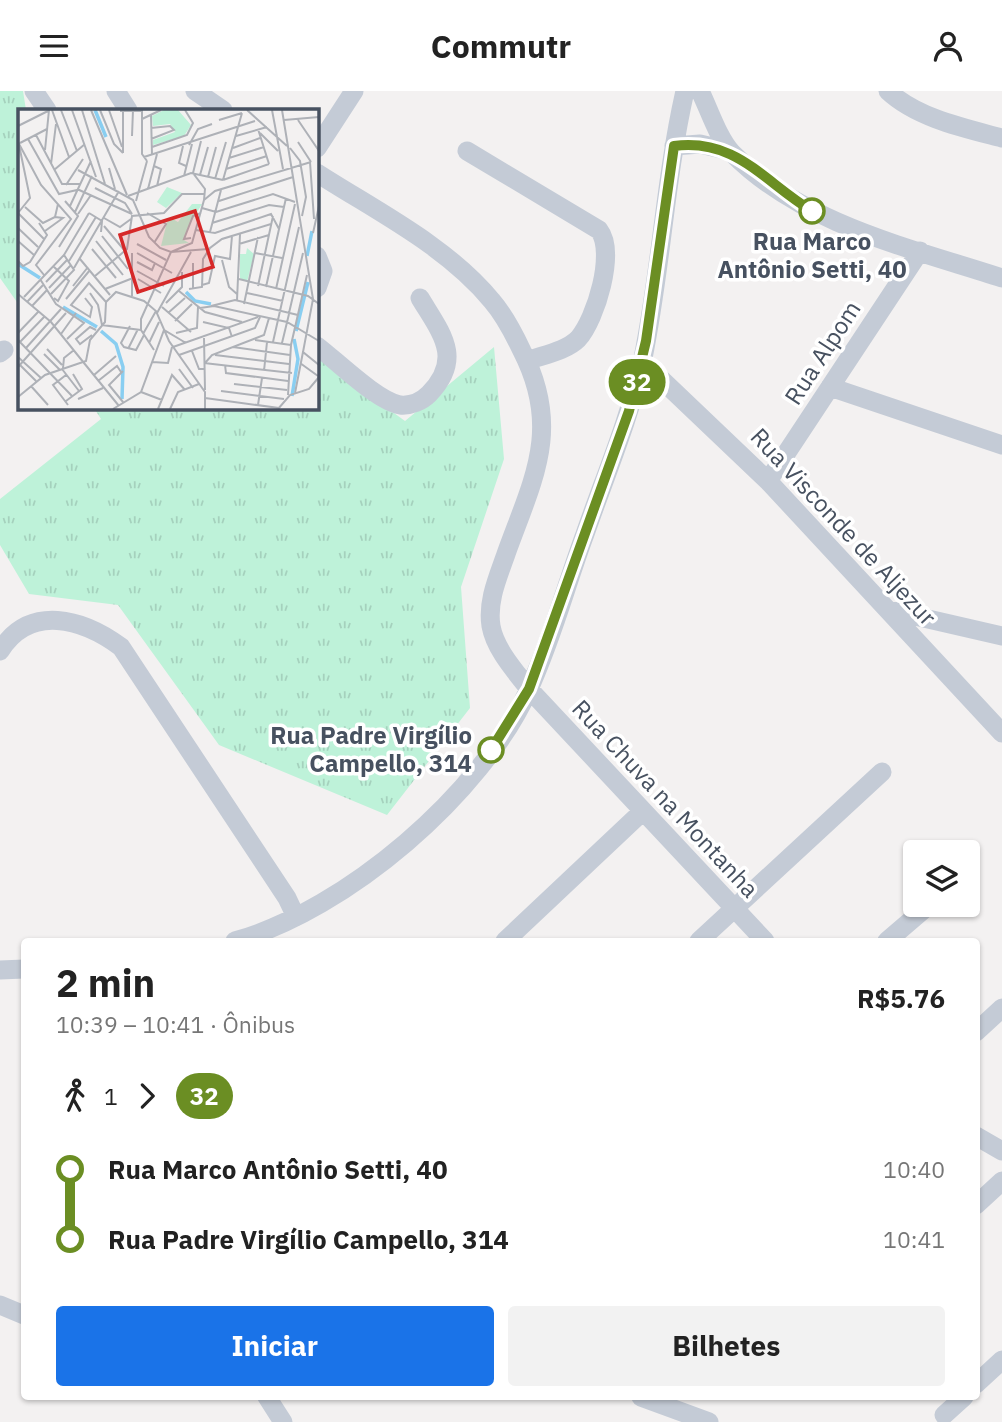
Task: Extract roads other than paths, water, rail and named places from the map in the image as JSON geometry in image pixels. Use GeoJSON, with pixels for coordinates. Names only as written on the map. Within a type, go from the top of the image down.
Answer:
{"type":"FeatureCollection","features":[{"type":"Feature","properties":{"kind":"street"},"geometry":{"type":"LineString","coordinates":[[34,91],[46,109]]}},
{"type":"Feature","properties":{"kind":"street"},"geometry":{"type":"LineString","coordinates":[[116,91],[127,109]]}},
{"type":"Feature","properties":{"kind":"street"},"geometry":{"type":"LineString","coordinates":[[318,146],[354,91]]}},
{"type":"Feature","properties":{"kind":"street"},"geometry":{"type":"LineString","coordinates":[[248,938],[260,935],[346,889],[406,844],[440,811],[478,767],[529,689],[629,411],[642,361],[674,146],[685,91]]}},
{"type":"Feature","properties":{"kind":"street"},"geometry":{"type":"LineString","coordinates":[[700,91],[730,151],[785,195],[816,213],[1002,278]]}},
{"type":"Feature","properties":{"kind":"street"},"geometry":{"type":"LineString","coordinates":[[888,91],[898,100],[927,115],[1002,138]]}},
{"type":"Feature","properties":{"kind":"street"},"geometry":{"type":"LineString","coordinates":[[202,93],[222,109]]}},
{"type":"Feature","properties":{"kind":"street"},"geometry":{"type":"LineString","coordinates":[[674,146],[700,144],[730,151]]}},
{"type":"Feature","properties":{"kind":"street"},"geometry":{"type":"LineString","coordinates":[[467,151],[599,230],[605,238],[607,259],[591,318],[584,331],[576,341],[527,361]]}},
{"type":"Feature","properties":{"kind":"street","name":"Rua Chuva na Montanha"},"geometry":{"type":"LineString","coordinates":[[318,174],[430,246],[474,281],[505,318],[527,361],[543,407],[539,460],[492,594],[491,629],[500,649],[529,689],[762,938]]}},
{"type":"Feature","properties":{"kind":"street","name":"Rua Alpom"},"geometry":{"type":"LineString","coordinates":[[768,481],[920,251]]}},
{"type":"Feature","properties":{"kind":"street"},"geometry":{"type":"LineString","coordinates":[[318,258],[323,271],[318,285]]}},
{"type":"Feature","properties":{"kind":"street"},"geometry":{"type":"LineString","coordinates":[[318,347],[390,401],[409,405],[424,399],[438,385],[448,353],[446,341],[420,298]]}},
{"type":"Feature","properties":{"kind":"street","name":"Rua Visconde de Aljezur"},"geometry":{"type":"LineString","coordinates":[[642,361],[768,481],[1002,733]]}},
{"type":"Feature","properties":{"kind":"street"},"geometry":{"type":"LineString","coordinates":[[831,387],[1002,445]]}},
{"type":"Feature","properties":{"kind":"street"},"geometry":{"type":"LineString","coordinates":[[889,610],[1002,636]]}},
{"type":"Feature","properties":{"kind":"street"},"geometry":{"type":"LineString","coordinates":[[0,651],[9,637],[24,627],[44,621],[84,624],[121,647],[265,865],[296,917]]}},
{"type":"Feature","properties":{"kind":"street"},"geometry":{"type":"LineString","coordinates":[[702,938],[882,772]]}},
{"type":"Feature","properties":{"kind":"street"},"geometry":{"type":"LineString","coordinates":[[508,938],[643,811]]}},
{"type":"Feature","properties":{"kind":"street"},"geometry":{"type":"LineString","coordinates":[[890,938],[915,917]]}},
{"type":"Feature","properties":{"kind":"street"},"geometry":{"type":"LineString","coordinates":[[0,970],[21,969]]}},
{"type":"Feature","properties":{"kind":"street"},"geometry":{"type":"LineString","coordinates":[[980,1028],[1002,1008]]}},
{"type":"Feature","properties":{"kind":"street"},"geometry":{"type":"LineString","coordinates":[[980,1138],[1002,1151]]}},
{"type":"Feature","properties":{"kind":"street"},"geometry":{"type":"LineString","coordinates":[[980,1201],[1002,1181]]}},
{"type":"Feature","properties":{"kind":"street"},"geometry":{"type":"LineString","coordinates":[[0,1305],[21,1314]]}},
{"type":"Feature","properties":{"kind":"street"},"geometry":{"type":"LineString","coordinates":[[980,1380],[1002,1360]]}},
{"type":"Feature","properties":{"kind":"street"},"geometry":{"type":"LineString","coordinates":[[269,1400],[283,1422]]}},
{"type":"Feature","properties":{"kind":"street"},"geometry":{"type":"LineString","coordinates":[[649,1400],[709,1422]]}},
{"type":"Feature","properties":{"kind":"street"},"geometry":{"type":"LineString","coordinates":[[944,1415],[961,1400]]}},
{"type":"Feature","properties":{"kind":"place","name":"Rua Marco Antônio Setti, 40"},"geometry":{"type":"Point","coordinates":[812,211]}},
{"type":"Feature","properties":{"kind":"place","name":"Rua Padre Virgílio Campello, 314"},"geometry":{"type":"Point","coordinates":[491,750]}}]}
